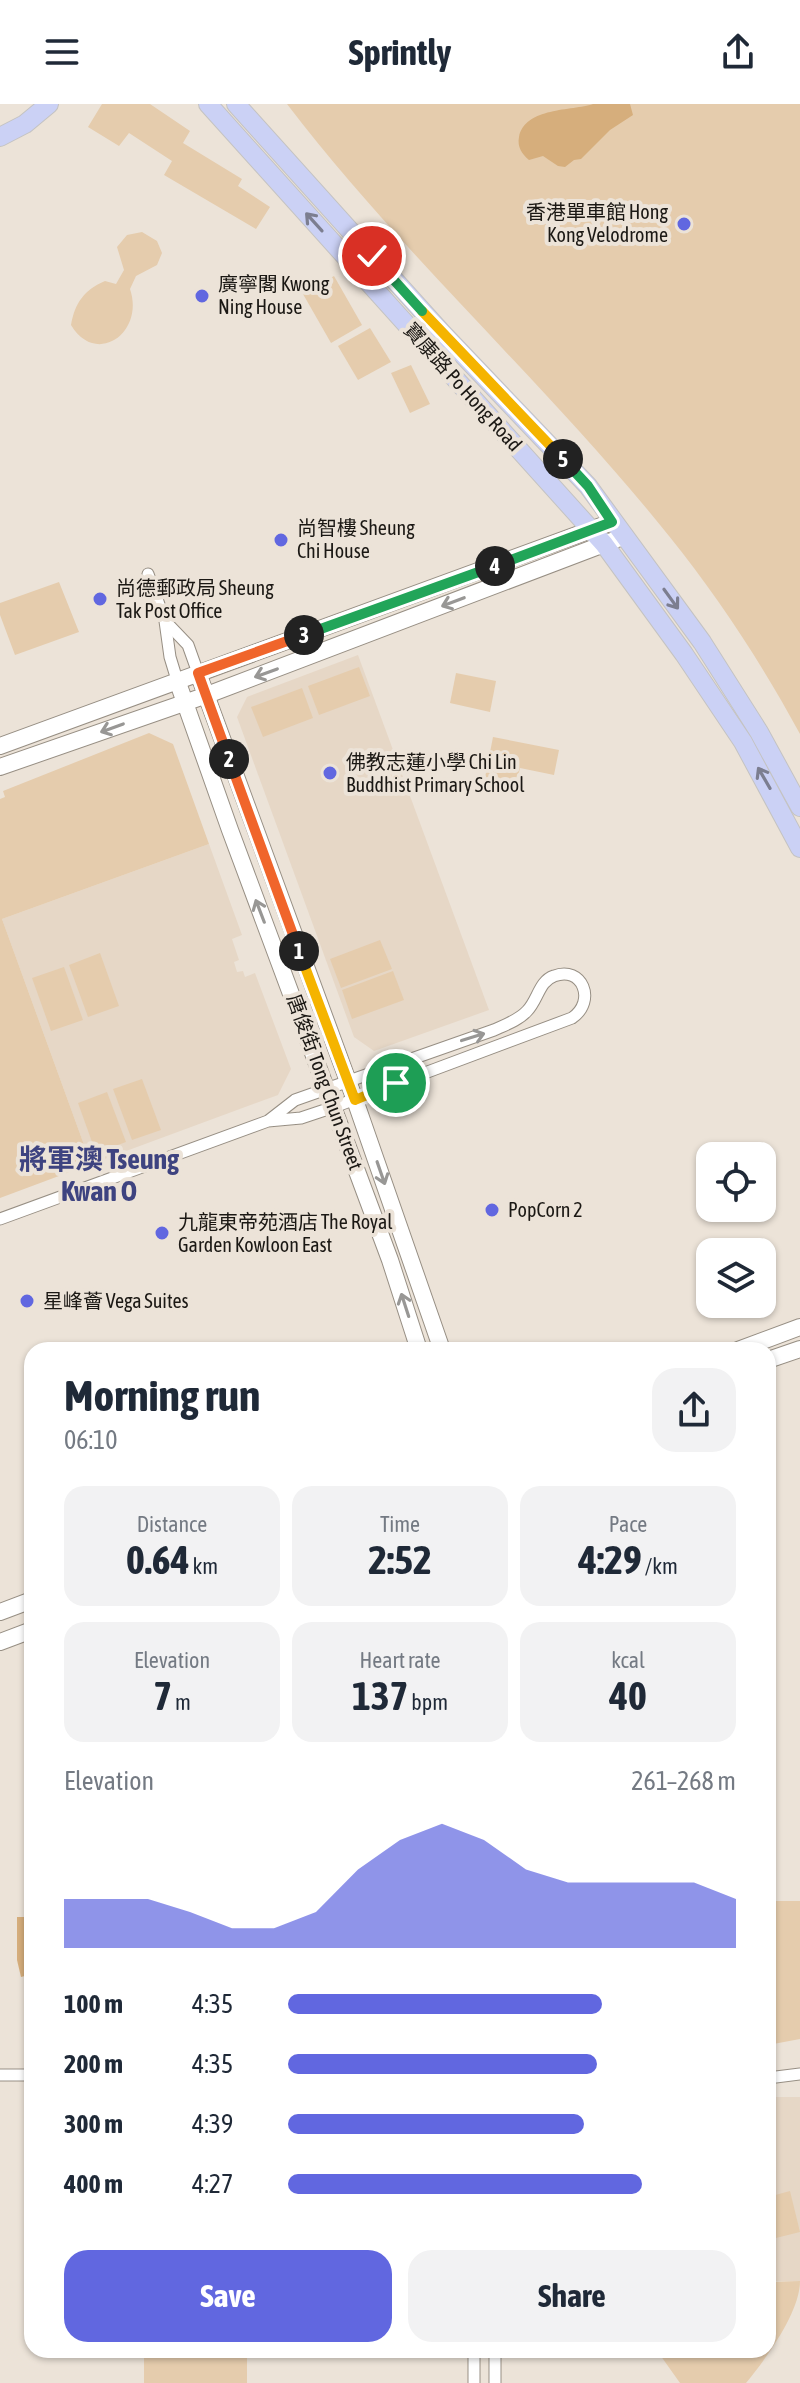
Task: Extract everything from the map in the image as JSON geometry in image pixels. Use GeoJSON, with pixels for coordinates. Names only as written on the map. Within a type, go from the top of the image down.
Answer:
{"type":"FeatureCollection","features":[{"type":"Feature","properties":{"kind":"main road"},"geometry":{"type":"LineString","coordinates":[[0,137],[25,124],[49,104]]}},
{"type":"Feature","properties":{"kind":"main road","name":"寶康路 Po Hong Road"},"geometry":{"type":"LineString","coordinates":[[208,104],[598,537],[729,719],[800,848]]}},
{"type":"Feature","properties":{"kind":"main road","name":"寶康路 Po Hong Road"},"geometry":{"type":"LineString","coordinates":[[236,104],[443,334],[588,486],[671,598],[731,687],[800,807]]}},
{"type":"Feature","properties":{"kind":"main road"},"geometry":{"type":"LineString","coordinates":[[0,767],[207,695],[598,537],[612,522]]}},
{"type":"Feature","properties":{"kind":"main road"},"geometry":{"type":"LineString","coordinates":[[0,746],[177,680],[598,537],[625,536]]}},
{"type":"Feature","properties":{"kind":"main road","name":"唐俊街 Tong Chun Street"},"geometry":{"type":"LineString","coordinates":[[198,673],[355,1100],[439,1342]]}},
{"type":"Feature","properties":{"kind":"main road","name":"唐俊街 Tong Chun Street"},"geometry":{"type":"LineString","coordinates":[[177,680],[390,1260],[416,1342]]}},
{"type":"Feature","properties":{"kind":"main road"},"geometry":{"type":"LineString","coordinates":[[760,1342],[800,1327]]}},
{"type":"Feature","properties":{"kind":"main road"},"geometry":{"type":"LineString","coordinates":[[776,1357],[800,1349]]}},
{"type":"Feature","properties":{"kind":"main road"},"geometry":{"type":"LineString","coordinates":[[0,1612],[24,1603]]}},
{"type":"Feature","properties":{"kind":"main road"},"geometry":{"type":"LineString","coordinates":[[0,1642],[24,1633]]}},
{"type":"Feature","properties":{"kind":"street"},"geometry":{"type":"LineString","coordinates":[[148,574],[165,621],[177,680]]}},
{"type":"Feature","properties":{"kind":"street"},"geometry":{"type":"LineString","coordinates":[[165,621],[188,645],[198,673]]}},
{"type":"Feature","properties":{"kind":"street"},"geometry":{"type":"LineString","coordinates":[[0,1219],[268,1121],[301,1118],[355,1100],[572,1018],[583,1007],[583,987],[566,974],[551,977],[542,986],[528,1011],[517,1019],[494,1030],[295,1100],[268,1121]]}},
{"type":"Feature","properties":{"kind":"street"},"geometry":{"type":"LineString","coordinates":[[776,2077],[800,2074]]}},
{"type":"Feature","properties":{"kind":"street"},"geometry":{"type":"LineString","coordinates":[[0,2075],[24,2075]]}},
{"type":"Feature","properties":{"kind":"street"},"geometry":{"type":"LineString","coordinates":[[474,2358],[474,2383]]}},
{"type":"Feature","properties":{"kind":"street"},"geometry":{"type":"LineString","coordinates":[[495,2358],[495,2383]]}},
{"type":"Feature","properties":{"kind":"shaded area"},"geometry":{"type":"Polygon","coordinates":[[[102,104],[150,104],[190,131],[183,143],[242,179],[238,186],[270,207],[256,229],[164,175],[172,161],[129,133],[119,146],[88,127],[102,104]]]}},
{"type":"Feature","properties":{"kind":"shaded area"},"geometry":{"type":"Polygon","coordinates":[[[287,104],[800,104],[800,734],[739,632],[669,536],[575,427],[379,215],[287,104]]]}},
{"type":"Feature","properties":{"kind":"shaded area"},"geometry":{"type":"Polygon","coordinates":[[[593,104],[630,104],[633,115],[610,130],[581,159],[565,167],[543,156],[529,160],[522,153],[519,137],[530,120],[550,112],[593,104]]]}},
{"type":"Feature","properties":{"kind":"shaded area"},"geometry":{"type":"Polygon","coordinates":[[[142,232],[157,241],[162,253],[157,265],[136,276],[130,289],[133,305],[131,319],[125,331],[105,344],[81,337],[71,325],[75,310],[86,293],[98,285],[105,281],[116,284],[124,270],[117,247],[127,235],[142,232]]]}},
{"type":"Feature","properties":{"kind":"shaded area"},"geometry":{"type":"Polygon","coordinates":[[[334,276],[362,325],[331,343],[303,294],[334,276]]]}},
{"type":"Feature","properties":{"kind":"shaded area"},"geometry":{"type":"Polygon","coordinates":[[[370,328],[391,362],[358,380],[338,346],[370,328]]]}},
{"type":"Feature","properties":{"kind":"shaded area"},"geometry":{"type":"Polygon","coordinates":[[[411,365],[430,404],[410,413],[391,373],[411,365]]]}},
{"type":"Feature","properties":{"kind":"shaded area"},"geometry":{"type":"Polygon","coordinates":[[[59,582],[79,632],[15,655],[0,615],[0,603],[59,582]]]}},
{"type":"Feature","properties":{"kind":"shaded area"},"geometry":{"type":"Polygon","coordinates":[[[358,655],[489,1010],[374,1051],[354,1037],[237,717],[247,697],[358,655]]]}},
{"type":"Feature","properties":{"kind":"shaded area"},"geometry":{"type":"Polygon","coordinates":[[[359,667],[370,696],[319,715],[308,686],[359,667]]]}},
{"type":"Feature","properties":{"kind":"shaded area"},"geometry":{"type":"Polygon","coordinates":[[[456,673],[496,681],[490,712],[450,703],[456,673]]]}},
{"type":"Feature","properties":{"kind":"shaded area"},"geometry":{"type":"Polygon","coordinates":[[[302,688],[313,718],[263,737],[251,707],[302,688]]]}},
{"type":"Feature","properties":{"kind":"shaded area"},"geometry":{"type":"Polygon","coordinates":[[[149,733],[173,744],[209,844],[2,919],[91,1164],[0,1198],[0,799],[5,797],[3,791],[149,733]]]}},
{"type":"Feature","properties":{"kind":"shaded area"},"geometry":{"type":"Polygon","coordinates":[[[493,737],[559,750],[554,775],[520,768],[515,789],[484,783],[493,737]]]}},
{"type":"Feature","properties":{"kind":"shaded area"},"geometry":{"type":"Polygon","coordinates":[[[209,844],[242,935],[232,939],[239,960],[234,962],[237,972],[243,971],[245,977],[255,973],[291,1069],[278,1095],[91,1164],[2,919],[209,844]]]}},
{"type":"Feature","properties":{"kind":"shaded area"},"geometry":{"type":"Polygon","coordinates":[[[380,940],[392,969],[341,988],[330,959],[380,940]]]}},
{"type":"Feature","properties":{"kind":"shaded area"},"geometry":{"type":"Polygon","coordinates":[[[100,953],[119,1006],[88,1017],[69,965],[100,953]]]}},
{"type":"Feature","properties":{"kind":"shaded area"},"geometry":{"type":"Polygon","coordinates":[[[64,967],[83,1020],[51,1031],[32,978],[64,967]]]}},
{"type":"Feature","properties":{"kind":"shaded area"},"geometry":{"type":"Polygon","coordinates":[[[393,971],[404,1000],[352,1019],[342,990],[393,971]]]}},
{"type":"Feature","properties":{"kind":"shaded area"},"geometry":{"type":"Polygon","coordinates":[[[142,1079],[161,1130],[132,1140],[113,1089],[142,1079]]]}},
{"type":"Feature","properties":{"kind":"shaded area"},"geometry":{"type":"Polygon","coordinates":[[[107,1092],[126,1142],[96,1153],[78,1103],[107,1092]]]}},
{"type":"Feature","properties":{"kind":"shaded area"},"geometry":{"type":"Polygon","coordinates":[[[776,1901],[800,1901],[800,2039],[776,2044],[776,1901]]]}},
{"type":"Feature","properties":{"kind":"shaded area"},"geometry":{"type":"Polygon","coordinates":[[[17,1917],[24,1917],[24,1976],[21,1977],[17,1960],[17,1917]]]}},
{"type":"Feature","properties":{"kind":"shaded area"},"geometry":{"type":"Polygon","coordinates":[[[776,2097],[800,2097],[800,2281],[776,2281],[776,2097]]]}},
{"type":"Feature","properties":{"kind":"shaded area"},"geometry":{"type":"Polygon","coordinates":[[[790,2191],[800,2232],[776,2238],[776,2195],[790,2191]]]}},
{"type":"Feature","properties":{"kind":"shaded area"},"geometry":{"type":"Polygon","coordinates":[[[800,2281],[794,2307],[776,2341],[776,2282],[800,2281]]]}},
{"type":"Feature","properties":{"kind":"shaded area"},"geometry":{"type":"Polygon","coordinates":[[[144,2358],[247,2358],[247,2383],[144,2383],[144,2358]]]}},
{"type":"Feature","properties":{"kind":"shaded area"},"geometry":{"type":"Polygon","coordinates":[[[663,2358],[765,2358],[746,2383],[680,2383],[663,2358]]]}},
{"type":"Feature","properties":{"kind":"place","name":"香港單車館 Hong Kong Velodrome"},"geometry":{"type":"Point","coordinates":[684,224]}},
{"type":"Feature","properties":{"kind":"place","name":"廣寧閣 Kwong Ning House"},"geometry":{"type":"Point","coordinates":[202,296]}},
{"type":"Feature","properties":{"kind":"place","name":"尚智樓 Sheung Chi House"},"geometry":{"type":"Point","coordinates":[281,540]}},
{"type":"Feature","properties":{"kind":"place","name":"尚德郵政局 Sheung Tak Post Office"},"geometry":{"type":"Point","coordinates":[100,599]}},
{"type":"Feature","properties":{"kind":"place","name":"佛教志蓮小學 Chi Lin Buddhist Primary School"},"geometry":{"type":"Point","coordinates":[330,773]}},
{"type":"Feature","properties":{"kind":"place","name":"PopCorn 2"},"geometry":{"type":"Point","coordinates":[492,1210]}},
{"type":"Feature","properties":{"kind":"place","name":"九龍東帝苑酒店 The Royal Garden Kowloon East"},"geometry":{"type":"Point","coordinates":[162,1233]}},
{"type":"Feature","properties":{"kind":"place","name":"星峰薈 Vega Suites"},"geometry":{"type":"Point","coordinates":[27,1301]}},
{"type":"Feature","properties":{"kind":"district","name":"將軍澳 Tseung Kwan O"},"geometry":{"type":"Point","coordinates":[99,1175]}},
{"type":"Feature","properties":{"kind":"route"},"geometry":{"type":"LineString","coordinates":[[372,256],[588,486],[612,522],[198,673],[355,1100],[396,1083]]}}]}
